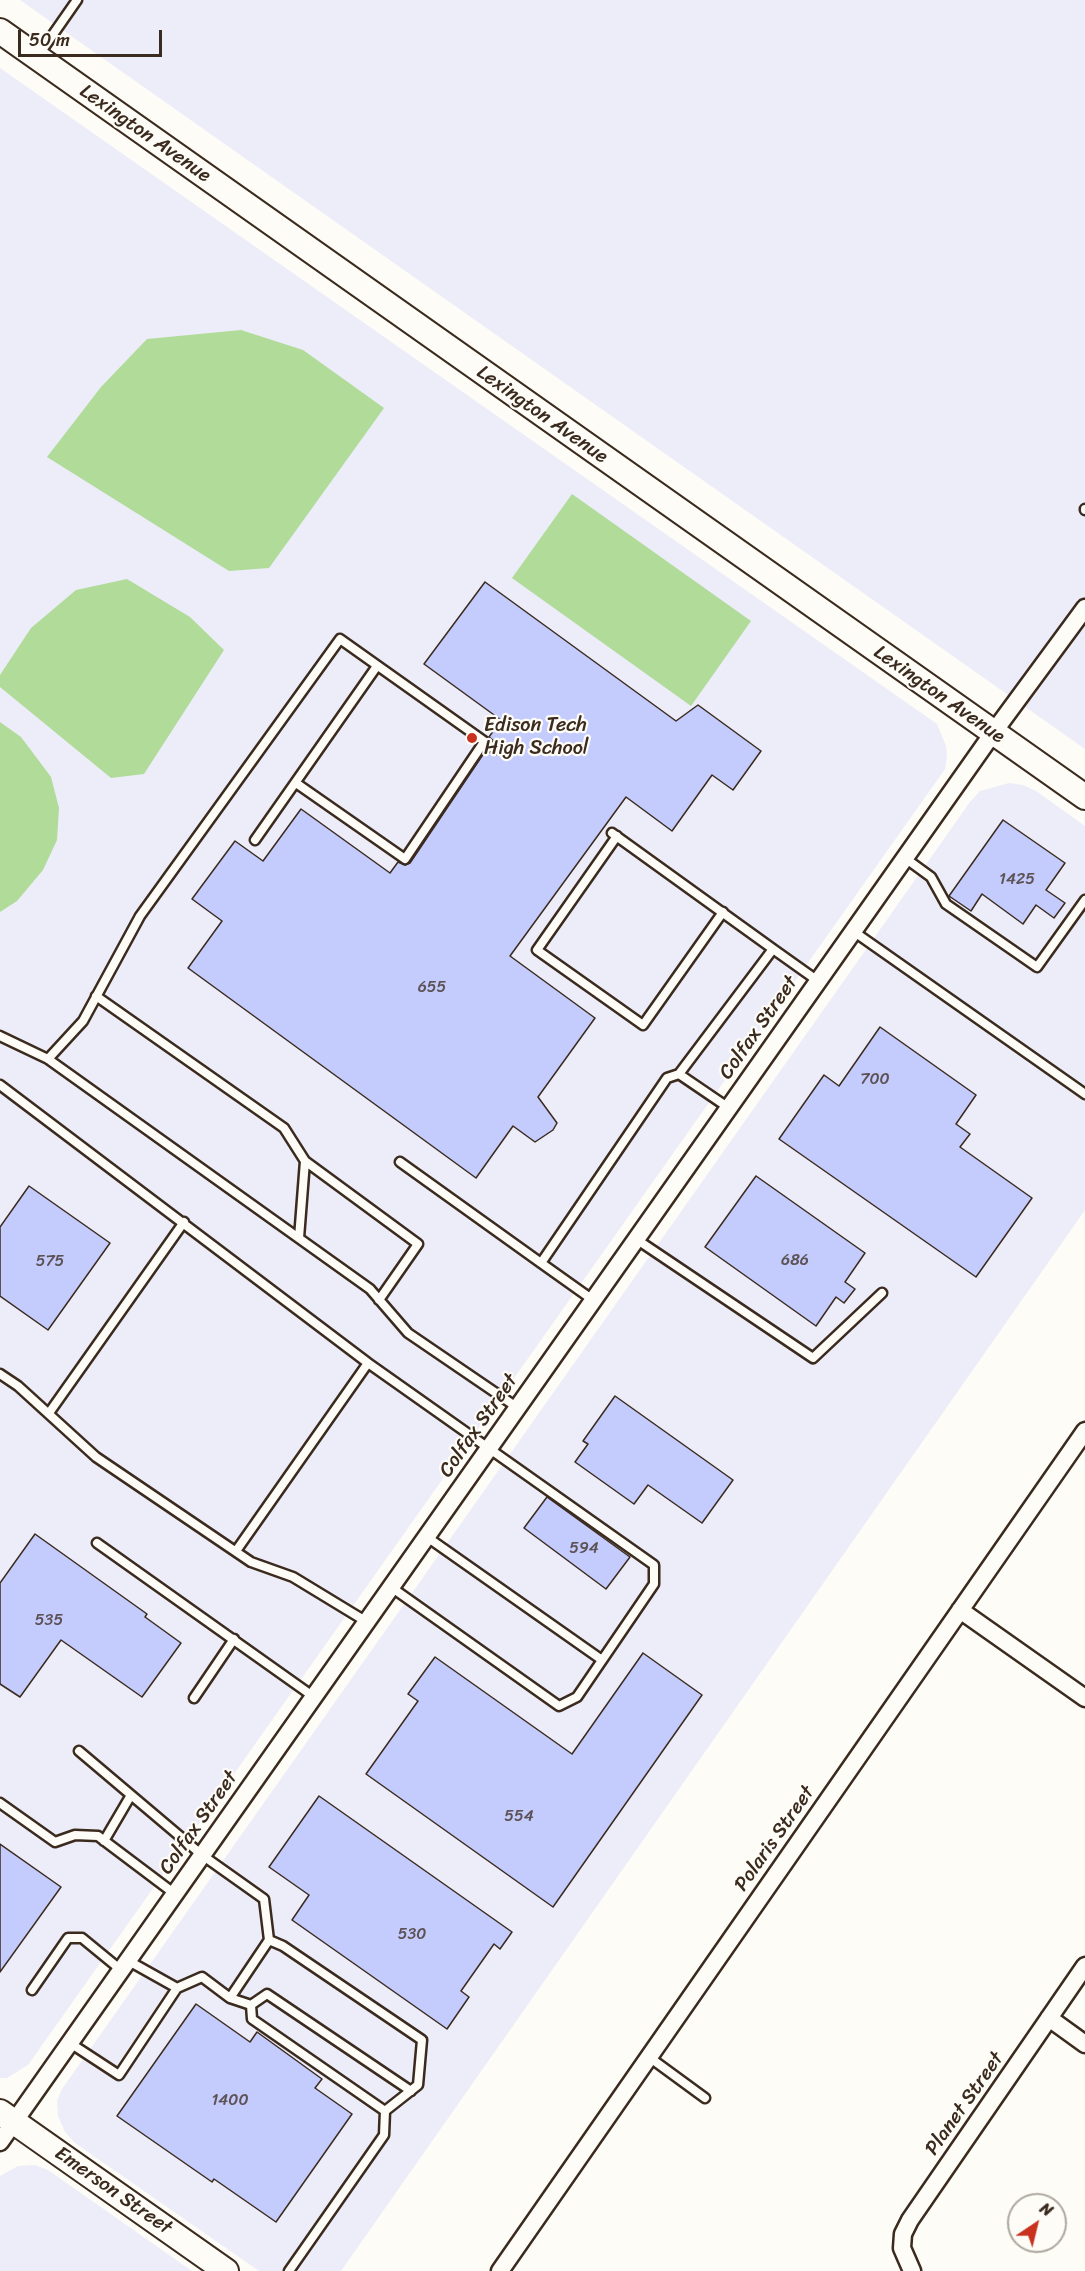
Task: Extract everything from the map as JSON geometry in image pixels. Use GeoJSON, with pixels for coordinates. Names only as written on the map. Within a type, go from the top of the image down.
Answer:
{"type":"FeatureCollection","features":[{"type":"Feature","properties":{"kind":"main road","name":"Lexington Avenue"},"geometry":{"type":"LineString","coordinates":[[0,31],[1085,797]]}},
{"type":"Feature","properties":{"kind":"main road","name":"Emerson Street"},"geometry":{"type":"LineString","coordinates":[[7,2117],[226,2271]]}},
{"type":"Feature","properties":{"kind":"street","name":"Colfax Street"},"geometry":{"type":"LineString","coordinates":[[0,2142],[7,2117],[69,2043],[993,733],[1085,608]]}},
{"type":"Feature","properties":{"kind":"street","name":"Polaris Street"},"geometry":{"type":"LineString","coordinates":[[500,2271],[1085,1431]]}},
{"type":"Feature","properties":{"kind":"street"},"geometry":{"type":"LineString","coordinates":[[960,1610],[1085,1698]]}},
{"type":"Feature","properties":{"kind":"street","name":"Planet Street"},"geometry":{"type":"LineString","coordinates":[[912,2271],[902,2248],[903,2234],[910,2220],[1085,1966]]}},
{"type":"Feature","properties":{"kind":"street"},"geometry":{"type":"LineString","coordinates":[[1049,2018],[1085,2044]]}},
{"type":"Feature","properties":{"kind":"lane"},"geometry":{"type":"LineString","coordinates":[[37,57],[77,0]]}},
{"type":"Feature","properties":{"kind":"lane"},"geometry":{"type":"LineString","coordinates":[[48,1059],[83,1021],[140,916],[340,639],[495,749]]}},
{"type":"Feature","properties":{"kind":"lane"},"geometry":{"type":"LineString","coordinates":[[255,840],[377,666]]}},
{"type":"Feature","properties":{"kind":"lane"},"geometry":{"type":"LineString","coordinates":[[296,783],[405,858],[484,742]]}},
{"type":"Feature","properties":{"kind":"lane"},"geometry":{"type":"LineString","coordinates":[[723,912],[643,1025],[537,950],[615,834],[723,912],[773,949],[818,981]]}},
{"type":"Feature","properties":{"kind":"lane"},"geometry":{"type":"LineString","coordinates":[[905,858],[931,877],[946,904],[1037,967],[1085,900]]}},
{"type":"Feature","properties":{"kind":"lane"},"geometry":{"type":"LineString","coordinates":[[853,931],[1085,1094]]}},
{"type":"Feature","properties":{"kind":"lane"},"geometry":{"type":"LineString","coordinates":[[541,1263],[667,1078],[679,1074],[773,949]]}},
{"type":"Feature","properties":{"kind":"lane"},"geometry":{"type":"LineString","coordinates":[[96,996],[284,1128],[305,1161],[418,1244],[379,1300]]}},
{"type":"Feature","properties":{"kind":"lane"},"geometry":{"type":"LineString","coordinates":[[0,1036],[48,1059],[299,1238],[370,1289],[408,1333],[518,1408]]}},
{"type":"Feature","properties":{"kind":"lane"},"geometry":{"type":"LineString","coordinates":[[679,1074],[729,1108]]}},
{"type":"Feature","properties":{"kind":"lane"},"geometry":{"type":"LineString","coordinates":[[0,1085],[368,1363],[654,1565],[654,1584],[577,1697],[559,1706],[391,1587]]}},
{"type":"Feature","properties":{"kind":"lane"},"geometry":{"type":"LineString","coordinates":[[299,1238],[305,1161]]}},
{"type":"Feature","properties":{"kind":"lane"},"geometry":{"type":"LineString","coordinates":[[400,1162],[593,1300]]}},
{"type":"Feature","properties":{"kind":"lane"},"geometry":{"type":"LineString","coordinates":[[49,1413],[184,1222]]}},
{"type":"Feature","properties":{"kind":"lane"},"geometry":{"type":"LineString","coordinates":[[636,1239],[813,1358],[882,1293]]}},
{"type":"Feature","properties":{"kind":"lane"},"geometry":{"type":"LineString","coordinates":[[236,1551],[368,1363]]}},
{"type":"Feature","properties":{"kind":"lane"},"geometry":{"type":"LineString","coordinates":[[0,1374],[49,1413],[96,1457],[251,1562],[293,1577],[367,1622]]}},
{"type":"Feature","properties":{"kind":"lane"},"geometry":{"type":"LineString","coordinates":[[427,1537],[602,1660]]}},
{"type":"Feature","properties":{"kind":"lane"},"geometry":{"type":"LineString","coordinates":[[97,1543],[314,1696]]}},
{"type":"Feature","properties":{"kind":"lane"},"geometry":{"type":"LineString","coordinates":[[194,1698],[234,1639]]}},
{"type":"Feature","properties":{"kind":"lane"},"geometry":{"type":"LineString","coordinates":[[79,1751],[202,1856],[264,1899],[269,1940],[230,1998]]}},
{"type":"Feature","properties":{"kind":"lane"},"geometry":{"type":"LineString","coordinates":[[104,1840],[131,1796]]}},
{"type":"Feature","properties":{"kind":"lane"},"geometry":{"type":"LineString","coordinates":[[0,1803],[55,1842],[75,1835],[98,1836],[175,1894]]}},
{"type":"Feature","properties":{"kind":"lane"},"geometry":{"type":"LineString","coordinates":[[32,1990],[68,1938],[82,1938],[124,1965],[177,1988]]}},
{"type":"Feature","properties":{"kind":"lane"},"geometry":{"type":"LineString","coordinates":[[269,1940],[283,1946],[422,2040],[418,2085],[385,2111]]}},
{"type":"Feature","properties":{"kind":"lane"},"geometry":{"type":"LineString","coordinates":[[69,2043],[119,2075],[177,1988],[202,1977],[230,1998],[251,2005]]}},
{"type":"Feature","properties":{"kind":"lane"},"geometry":{"type":"LineString","coordinates":[[251,2005],[267,1994],[411,2091]]}},
{"type":"Feature","properties":{"kind":"lane"},"geometry":{"type":"LineString","coordinates":[[251,2005],[252,2019],[385,2111]]}},
{"type":"Feature","properties":{"kind":"lane"},"geometry":{"type":"LineString","coordinates":[[649,2057],[705,2098]]}},
{"type":"Feature","properties":{"kind":"lane"},"geometry":{"type":"LineString","coordinates":[[289,2271],[384,2135],[385,2111]]}},
{"type":"Feature","properties":{"kind":"shaded area"},"geometry":{"type":"Polygon","coordinates":[[[20,0],[1085,0],[1085,749],[20,0]]]}},
{"type":"Feature","properties":{"kind":"shaded area","name":"Edison Tech High School"},"geometry":{"type":"Polygon","coordinates":[[[0,68],[937,724],[946,746],[947,757],[945,769],[938,779],[28,2065],[7,2078],[0,2078],[0,68]]]}},
{"type":"Feature","properties":{"kind":"shaded area"},"geometry":{"type":"Polygon","coordinates":[[[1009,783],[1023,785],[1036,791],[1085,826],[1085,1210],[341,2271],[259,2271],[75,2143],[65,2132],[58,2116],[57,2101],[62,2089],[970,802],[980,791],[1009,783]]]}},
{"type":"Feature","properties":{"kind":"shaded area"},"geometry":{"type":"Polygon","coordinates":[[[35,2165],[48,2170],[192,2271],[0,2271],[0,2176],[18,2166],[35,2165]]]}},
{"type":"Feature","properties":{"kind":"green space"},"geometry":{"type":"Polygon","coordinates":[[[241,330],[303,350],[384,408],[269,568],[229,571],[47,457],[101,387],[147,339],[241,330]]]}},
{"type":"Feature","properties":{"kind":"green space"},"geometry":{"type":"Polygon","coordinates":[[[572,494],[751,621],[691,706],[512,578],[572,494]]]}},
{"type":"Feature","properties":{"kind":"green space"},"geometry":{"type":"Polygon","coordinates":[[[127,579],[190,617],[224,650],[144,774],[111,778],[0,687],[0,675],[31,628],[76,590],[127,579]]]}},
{"type":"Feature","properties":{"kind":"green space"},"geometry":{"type":"Polygon","coordinates":[[[0,722],[21,737],[51,777],[59,808],[57,840],[43,870],[17,901],[0,912],[0,722]]]}},
{"type":"Feature","properties":{"kind":"building"},"geometry":{"type":"Polygon","coordinates":[[[485,582],[676,721],[698,705],[761,751],[733,790],[712,775],[672,831],[626,797],[510,956],[595,1018],[538,1097],[557,1123],[553,1130],[535,1142],[513,1126],[476,1178],[188,968],[222,921],[192,899],[235,841],[263,861],[301,809],[390,873],[398,862],[405,865],[410,863],[486,750],[494,755],[500,753],[500,746],[489,737],[501,720],[424,664],[485,582]]]}},
{"type":"Feature","properties":{"kind":"building"},"geometry":{"type":"Polygon","coordinates":[[[1003,820],[1065,863],[1046,890],[1065,903],[1054,918],[1036,905],[1023,924],[982,894],[971,911],[949,896],[1003,820]]]}},
{"type":"Feature","properties":{"kind":"building"},"geometry":{"type":"Polygon","coordinates":[[[880,1027],[976,1095],[956,1124],[970,1134],[960,1147],[1032,1198],[976,1277],[779,1139],[824,1075],[839,1086],[880,1027]]]}},
{"type":"Feature","properties":{"kind":"building"},"geometry":{"type":"Polygon","coordinates":[[[756,1176],[865,1253],[845,1282],[855,1289],[844,1303],[836,1297],[816,1326],[705,1247],[756,1176]]]}},
{"type":"Feature","properties":{"kind":"building"},"geometry":{"type":"Polygon","coordinates":[[[29,1186],[110,1243],[48,1330],[0,1296],[0,1227],[29,1186]]]}},
{"type":"Feature","properties":{"kind":"building"},"geometry":{"type":"Polygon","coordinates":[[[615,1396],[733,1480],[702,1523],[648,1485],[634,1504],[575,1462],[588,1444],[583,1441],[615,1396]]]}},
{"type":"Feature","properties":{"kind":"building"},"geometry":{"type":"Polygon","coordinates":[[[547,1497],[630,1557],[606,1589],[524,1528],[547,1497]]]}},
{"type":"Feature","properties":{"kind":"building"},"geometry":{"type":"Polygon","coordinates":[[[35,1534],[147,1614],[145,1617],[181,1643],[142,1697],[61,1640],[20,1697],[0,1684],[0,1583],[35,1534]]]}},
{"type":"Feature","properties":{"kind":"building"},"geometry":{"type":"Polygon","coordinates":[[[643,1653],[702,1695],[553,1907],[366,1774],[418,1701],[408,1694],[435,1657],[572,1754],[643,1653]]]}},
{"type":"Feature","properties":{"kind":"building"},"geometry":{"type":"Polygon","coordinates":[[[319,1796],[512,1932],[500,1949],[494,1944],[461,1991],[469,1997],[447,2029],[292,1920],[309,1895],[269,1867],[319,1796]]]}},
{"type":"Feature","properties":{"kind":"building"},"geometry":{"type":"Polygon","coordinates":[[[0,1844],[61,1887],[0,1972],[0,1844]]]}},
{"type":"Feature","properties":{"kind":"building"},"geometry":{"type":"Polygon","coordinates":[[[196,2004],[250,2042],[257,2032],[322,2079],[315,2088],[352,2114],[276,2222],[214,2179],[212,2182],[117,2116],[196,2004]]]}},
{"type":"Feature","properties":{"kind":"place","name":"Edison Tech High School"},"geometry":{"type":"Point","coordinates":[472,738]}}]}
